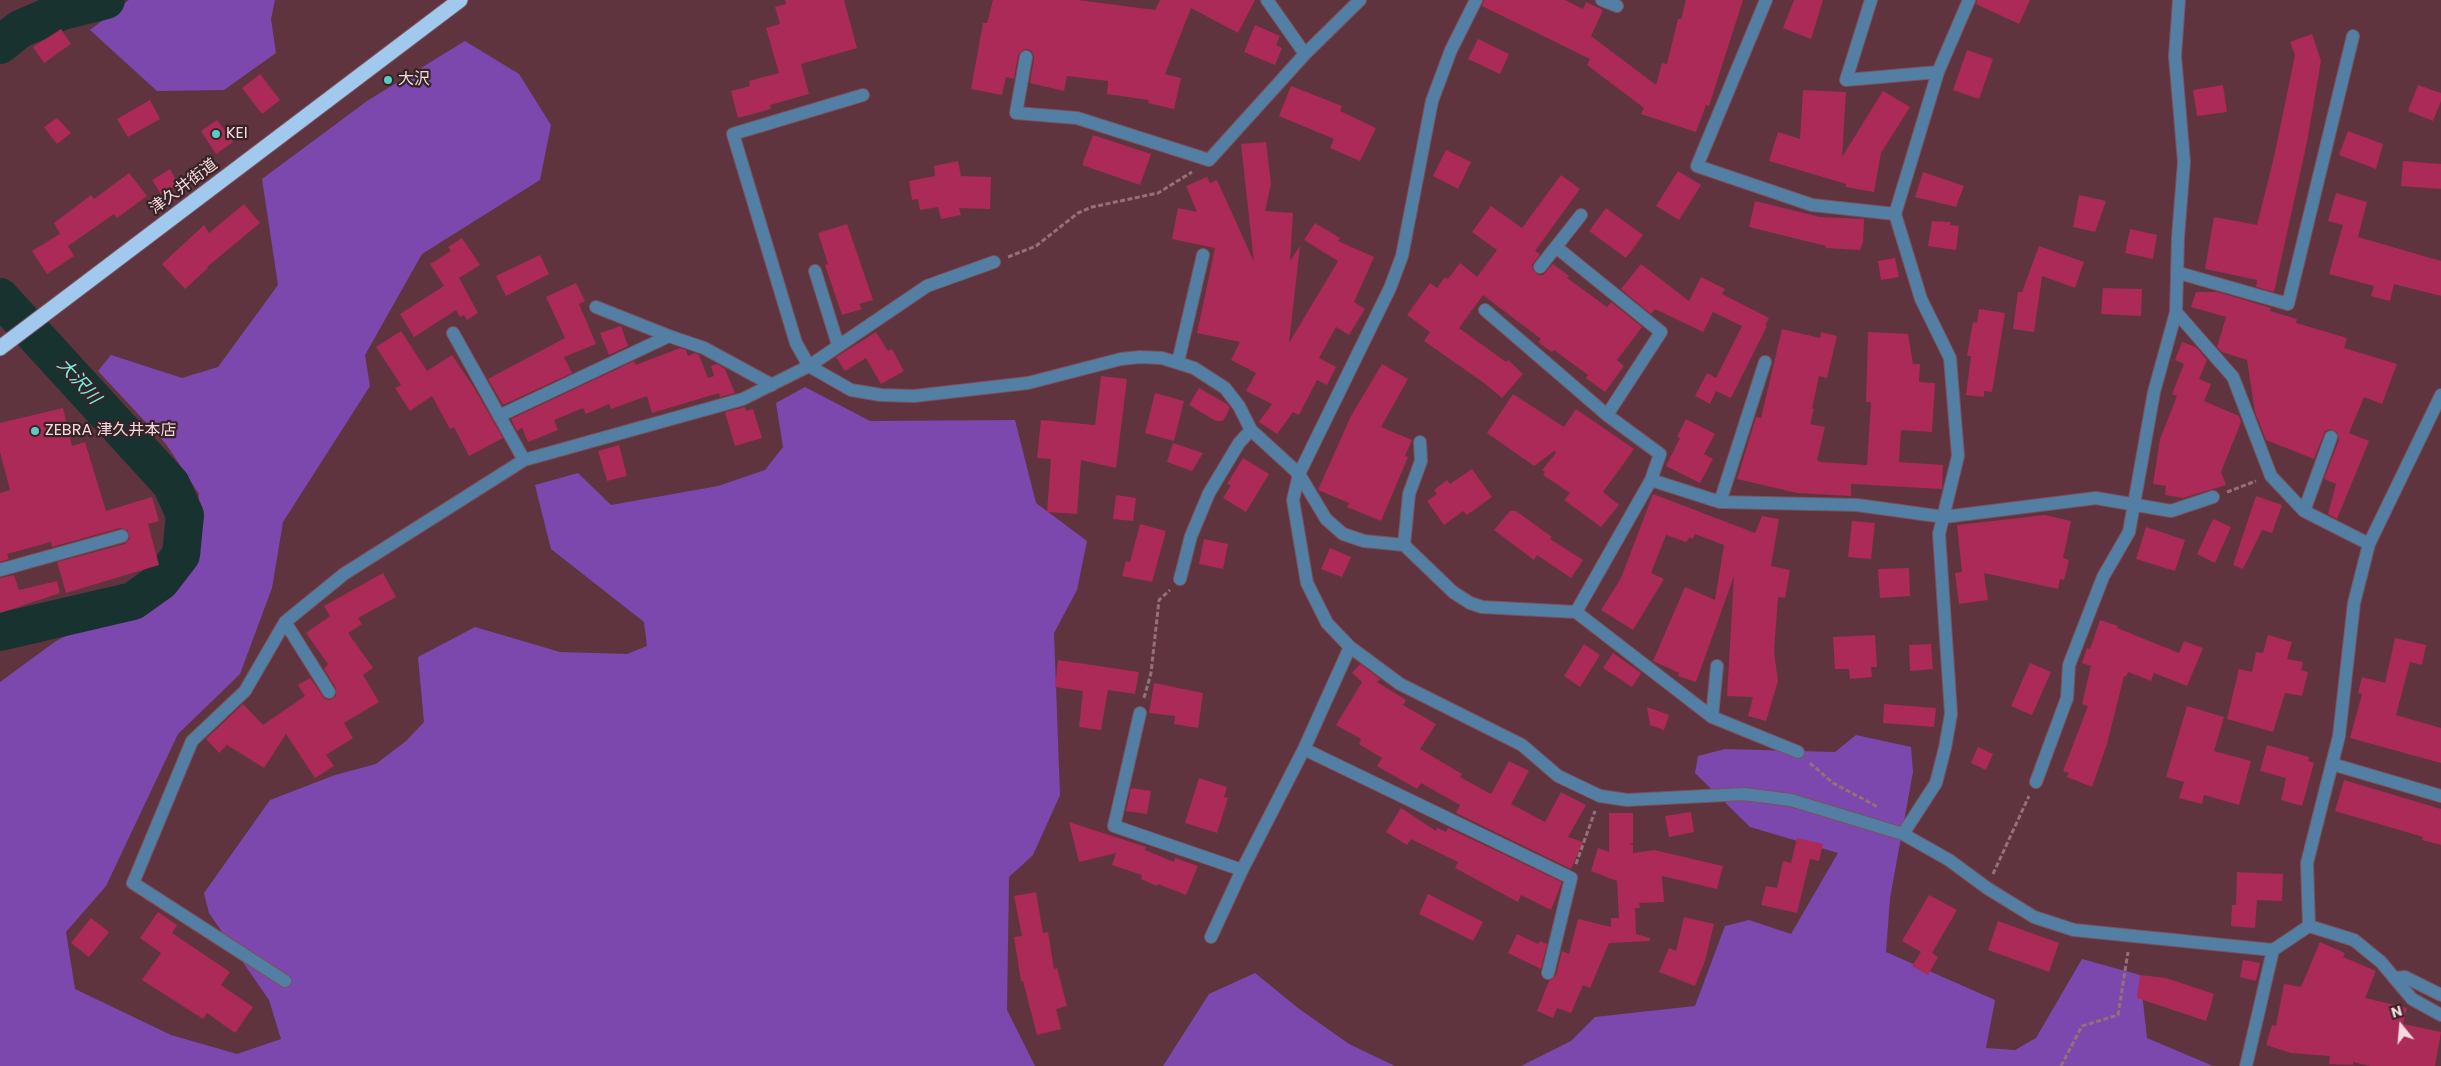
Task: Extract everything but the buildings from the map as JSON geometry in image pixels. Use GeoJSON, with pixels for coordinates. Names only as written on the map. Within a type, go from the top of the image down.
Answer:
{"type":"FeatureCollection","features":[{"type":"Feature","properties":{"kind":"highway","name":"津久井街道"},"geometry":{"type":"LineString","coordinates":[[4,345],[460,0]]}},
{"type":"Feature","properties":{"kind":"street"},"geometry":{"type":"LineString","coordinates":[[1267,0],[1305,54]]}},
{"type":"Feature","properties":{"kind":"street"},"geometry":{"type":"LineString","coordinates":[[1026,57],[1016,113],[1077,118],[1208,160],[1305,54],[1360,0]]}},
{"type":"Feature","properties":{"kind":"street"},"geometry":{"type":"LineString","coordinates":[[1476,0],[1451,50],[1432,101],[1402,256],[1390,288],[1299,474],[1293,500],[1307,583],[1327,623],[1350,647],[1400,684],[1522,746],[1558,776],[1600,796],[1627,800],[1744,794],[1791,800],[1903,834],[1949,860],[1987,888],[2034,917],[2074,930],[2273,950],[2309,926]]}},
{"type":"Feature","properties":{"kind":"street"},"geometry":{"type":"LineString","coordinates":[[1602,0],[1616,6]]}},
{"type":"Feature","properties":{"kind":"street"},"geometry":{"type":"LineString","coordinates":[[1766,0],[1697,166],[1812,204],[1895,214]]}},
{"type":"Feature","properties":{"kind":"street"},"geometry":{"type":"LineString","coordinates":[[1871,0],[1846,80],[1938,72]]}},
{"type":"Feature","properties":{"kind":"street"},"geometry":{"type":"LineString","coordinates":[[1903,834],[1936,783],[1945,748],[1950,714],[1939,534],[1958,456],[1950,358],[1920,299],[1895,214],[1938,72],[1969,0]]}},
{"type":"Feature","properties":{"kind":"street"},"geometry":{"type":"LineString","coordinates":[[2036,782],[2067,698],[2069,665],[2103,577],[2129,532],[2154,392],[2176,312],[2179,273],[2178,237],[2184,162],[2175,56],[2179,0]]}},
{"type":"Feature","properties":{"kind":"street"},"geometry":{"type":"LineString","coordinates":[[2179,273],[2288,304],[2353,36]]}},
{"type":"Feature","properties":{"kind":"street"},"geometry":{"type":"LineString","coordinates":[[863,95],[733,134],[796,343],[809,366],[851,390],[881,395],[914,396],[1028,383],[1140,357],[1178,362],[1194,368],[1225,388],[1239,406],[1251,430],[1299,474],[1326,519],[1343,534],[1364,541],[1404,545],[1453,592],[1470,603],[1482,607],[1576,612],[1712,717],[1798,752]]}},
{"type":"Feature","properties":{"kind":"street"},"geometry":{"type":"LineString","coordinates":[[1540,267],[1581,215]]}},
{"type":"Feature","properties":{"kind":"street"},"geometry":{"type":"LineString","coordinates":[[1556,247],[1661,332],[1607,415]]}},
{"type":"Feature","properties":{"kind":"street"},"geometry":{"type":"LineString","coordinates":[[1178,362],[1203,255]]}},
{"type":"Feature","properties":{"kind":"street"},"geometry":{"type":"LineString","coordinates":[[285,981],[133,883],[192,741],[245,691],[285,622],[344,574],[524,460],[743,399],[809,366],[927,286],[994,262]]}},
{"type":"Feature","properties":{"kind":"street"},"geometry":{"type":"LineString","coordinates":[[814,271],[838,345]]}},
{"type":"Feature","properties":{"kind":"street"},"geometry":{"type":"LineString","coordinates":[[596,307],[704,348],[772,385]]}},
{"type":"Feature","properties":{"kind":"street"},"geometry":{"type":"LineString","coordinates":[[1485,310],[1607,415],[1660,454],[1651,480],[1576,612]]}},
{"type":"Feature","properties":{"kind":"street"},"geometry":{"type":"LineString","coordinates":[[2176,312],[2233,377],[2271,476],[2304,511],[2369,544]]}},
{"type":"Feature","properties":{"kind":"street"},"geometry":{"type":"LineString","coordinates":[[453,334],[524,460]]}},
{"type":"Feature","properties":{"kind":"street"},"geometry":{"type":"LineString","coordinates":[[499,416],[669,336]]}},
{"type":"Feature","properties":{"kind":"street"},"geometry":{"type":"LineString","coordinates":[[1720,502],[1765,362]]}},
{"type":"Feature","properties":{"kind":"street"},"geometry":{"type":"LineString","coordinates":[[2309,926],[2307,863],[2339,736],[2354,603],[2369,544],[2441,395]]}},
{"type":"Feature","properties":{"kind":"street"},"geometry":{"type":"LineString","coordinates":[[1180,579],[1191,536],[1209,493],[1239,443],[1251,430]]}},
{"type":"Feature","properties":{"kind":"street"},"geometry":{"type":"LineString","coordinates":[[2304,511],[2331,437]]}},
{"type":"Feature","properties":{"kind":"street"},"geometry":{"type":"LineString","coordinates":[[1404,545],[1410,494],[1421,461],[1420,442]]}},
{"type":"Feature","properties":{"kind":"street"},"geometry":{"type":"LineString","coordinates":[[1651,480],[1720,502],[1857,506],[1944,517],[2096,498],[2171,511],[2213,497]]}},
{"type":"Feature","properties":{"kind":"street"},"geometry":{"type":"LineString","coordinates":[[0,570],[122,536]]}},
{"type":"Feature","properties":{"kind":"street"},"geometry":{"type":"LineString","coordinates":[[285,622],[329,692]]}},
{"type":"Feature","properties":{"kind":"street"},"geometry":{"type":"LineString","coordinates":[[1211,937],[1242,870],[1304,749],[1350,647]]}},
{"type":"Feature","properties":{"kind":"street"},"geometry":{"type":"LineString","coordinates":[[1712,717],[1717,666]]}},
{"type":"Feature","properties":{"kind":"street"},"geometry":{"type":"LineString","coordinates":[[1140,713],[1114,826],[1242,870]]}},
{"type":"Feature","properties":{"kind":"street"},"geometry":{"type":"LineString","coordinates":[[1304,749],[1571,878],[1548,973]]}},
{"type":"Feature","properties":{"kind":"street"},"geometry":{"type":"LineString","coordinates":[[2332,764],[2441,796]]}},
{"type":"Feature","properties":{"kind":"street"},"geometry":{"type":"LineString","coordinates":[[2309,926],[2354,940],[2381,962],[2412,998],[2441,1015]]}},
{"type":"Feature","properties":{"kind":"street"},"geometry":{"type":"LineString","coordinates":[[2246,1066],[2273,950]]}},
{"type":"Feature","properties":{"kind":"street"},"geometry":{"type":"LineString","coordinates":[[2394,978],[2405,977],[2441,995]]}},
{"type":"Feature","properties":{"kind":"path"},"geometry":{"type":"LineString","coordinates":[[994,262],[1036,246],[1078,213],[1092,207],[1158,193],[1208,160]]}},
{"type":"Feature","properties":{"kind":"path"},"geometry":{"type":"LineString","coordinates":[[2213,497],[2271,476]]}},
{"type":"Feature","properties":{"kind":"path"},"geometry":{"type":"LineString","coordinates":[[1140,713],[1151,673],[1159,600],[1180,579]]}},
{"type":"Feature","properties":{"kind":"path"},"geometry":{"type":"LineString","coordinates":[[1798,752],[1833,783],[1880,809]]}},
{"type":"Feature","properties":{"kind":"path"},"geometry":{"type":"LineString","coordinates":[[1987,888],[2036,782]]}},
{"type":"Feature","properties":{"kind":"path"},"geometry":{"type":"LineString","coordinates":[[1571,878],[1600,796]]}},
{"type":"Feature","properties":{"kind":"path"},"geometry":{"type":"LineString","coordinates":[[2061,1066],[2082,1026],[2118,1015],[2130,937]]}},
{"type":"Feature","properties":{"kind":"shaded area"},"geometry":{"type":"Polygon","coordinates":[[[129,0],[275,0],[271,19],[276,53],[224,90],[157,91],[90,30],[129,0]]]}},
{"type":"Feature","properties":{"kind":"shaded area"},"geometry":{"type":"Polygon","coordinates":[[[465,41],[519,74],[551,125],[540,180],[422,254],[365,355],[370,386],[283,522],[272,588],[240,674],[178,734],[106,886],[66,932],[75,989],[171,1035],[237,1054],[281,1039],[269,1000],[209,913],[204,893],[270,800],[335,775],[376,764],[406,741],[424,722],[418,657],[475,627],[560,652],[627,654],[647,646],[644,622],[551,549],[535,485],[578,473],[611,505],[718,486],[765,470],[783,447],[776,403],[805,387],[870,421],[1015,420],[1036,503],[1087,541],[1077,590],[1054,633],[1060,795],[1033,855],[1009,877],[1007,1010],[1035,1066],[0,1066],[0,682],[56,641],[162,588],[191,553],[199,494],[166,444],[98,371],[111,355],[182,378],[218,367],[278,285],[262,179],[367,101],[465,41]]]}},
{"type":"Feature","properties":{"kind":"shaded area"},"geometry":{"type":"Polygon","coordinates":[[[1856,735],[1911,747],[1913,772],[1890,898],[1886,952],[1995,1000],[1986,1048],[2015,1050],[2036,1038],[2082,959],[2140,975],[2147,1038],[2213,1066],[1521,1066],[1571,1041],[1595,1017],[1695,1006],[1725,926],[1749,920],[1791,934],[1838,853],[1750,827],[1695,773],[1698,756],[1725,749],[1835,752],[1856,735]]]}},
{"type":"Feature","properties":{"kind":"shaded area"},"geometry":{"type":"Polygon","coordinates":[[[1255,973],[1298,1008],[1349,1044],[1395,1066],[1163,1066],[1209,994],[1255,973]]]}},
{"type":"Feature","properties":{"kind":"waterway","name":"大沢川"},"geometry":{"type":"LineString","coordinates":[[0,45],[20,29],[62,11],[106,0]]}},
{"type":"Feature","properties":{"kind":"waterway","name":"大沢川"},"geometry":{"type":"LineString","coordinates":[[0,297],[171,484],[185,515],[181,555],[161,581],[133,601],[0,632]]}},
{"type":"Feature","properties":{"kind":"place","name":"大沢"},"geometry":{"type":"Point","coordinates":[388,80]}},
{"type":"Feature","properties":{"kind":"place","name":"KEI"},"geometry":{"type":"Point","coordinates":[216,134]}},
{"type":"Feature","properties":{"kind":"place","name":"ZEBRA 津久井本店"},"geometry":{"type":"Point","coordinates":[35,431]}}]}
